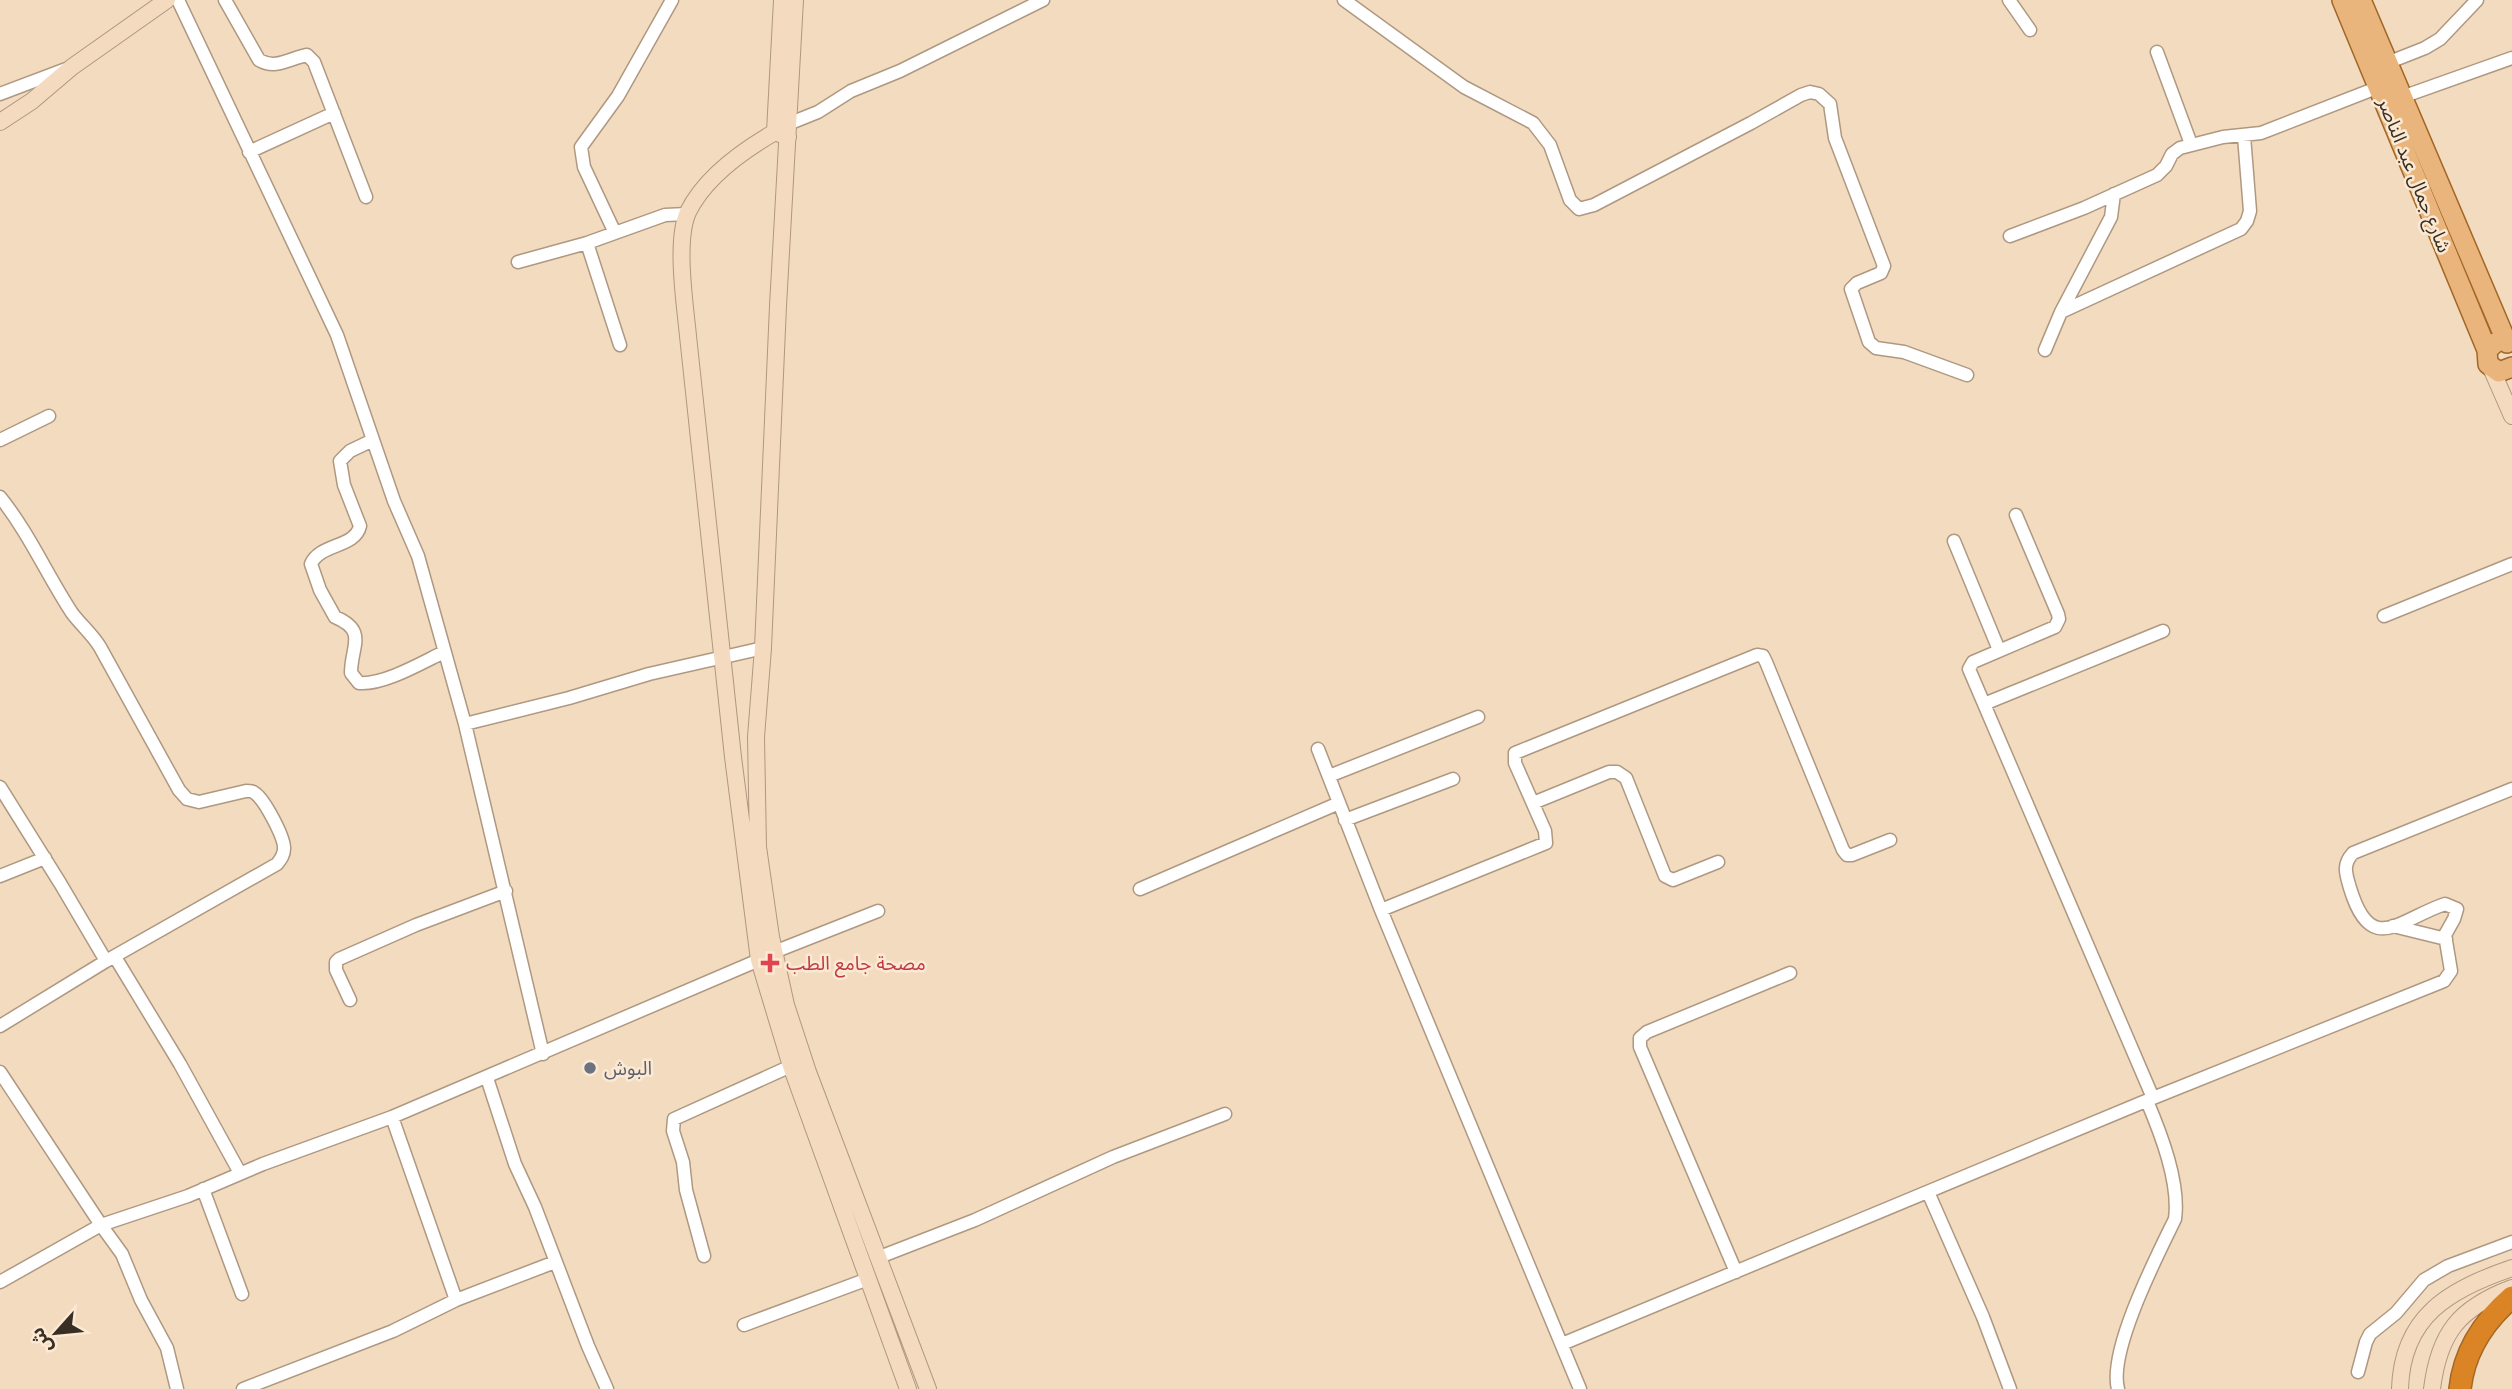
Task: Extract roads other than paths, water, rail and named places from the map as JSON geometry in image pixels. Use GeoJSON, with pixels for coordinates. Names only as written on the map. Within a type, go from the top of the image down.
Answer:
{"type":"FeatureCollection","features":[{"type":"Feature","properties":{"kind":"highway"},"geometry":{"type":"LineString","coordinates":[[2460,1389],[2465,1362],[2472,1344],[2484,1326],[2512,1297]]}},
{"type":"Feature","properties":{"kind":"main road","name":"شارع جمال عبد الناصر"},"geometry":{"type":"LineString","coordinates":[[2342,0],[2489,359]]}},
{"type":"Feature","properties":{"kind":"main road","name":"شارع جمال عبد الناصر"},"geometry":{"type":"LineString","coordinates":[[2361,0],[2510,344]]}},
{"type":"Feature","properties":{"kind":"main road"},"geometry":{"type":"LineString","coordinates":[[2510,344],[2494,343],[2489,359],[2504,372],[2512,367]]}},
{"type":"Feature","properties":{"kind":"street"},"geometry":{"type":"LineString","coordinates":[[0,122],[167,0]]}},
{"type":"Feature","properties":{"kind":"street"},"geometry":{"type":"LineString","coordinates":[[178,0],[337,335],[394,501],[418,556],[466,723],[543,1054]]}},
{"type":"Feature","properties":{"kind":"street"},"geometry":{"type":"LineString","coordinates":[[225,0],[259,61],[275,65],[303,55],[311,57],[366,197]]}},
{"type":"Feature","properties":{"kind":"street"},"geometry":{"type":"LineString","coordinates":[[615,233],[584,167],[581,148],[618,96],[672,0]]}},
{"type":"Feature","properties":{"kind":"street"},"geometry":{"type":"LineString","coordinates":[[782,0],[784,131]]}},
{"type":"Feature","properties":{"kind":"street"},"geometry":{"type":"LineString","coordinates":[[795,0],[784,131],[756,779],[766,956],[780,985],[808,1072],[928,1389]]}},
{"type":"Feature","properties":{"kind":"street"},"geometry":{"type":"LineString","coordinates":[[908,1389],[791,1066],[766,956],[736,782],[682,271],[683,242],[687,214],[708,183],[732,162],[851,91],[900,71],[1043,0]]}},
{"type":"Feature","properties":{"kind":"street"},"geometry":{"type":"LineString","coordinates":[[1344,0],[1464,87],[1533,123],[1550,145],[1570,200],[1579,209],[1594,205],[1751,124],[1801,95],[1810,92],[1819,94],[1830,104],[1835,138],[1884,266],[1881,273],[1857,283],[1851,289],[1869,342],[1876,348],[1904,352],[1968,375]]}},
{"type":"Feature","properties":{"kind":"street"},"geometry":{"type":"LineString","coordinates":[[2009,0],[2030,30]]}},
{"type":"Feature","properties":{"kind":"street"},"geometry":{"type":"LineString","coordinates":[[2387,63],[2433,44],[2447,34],[2477,0]]}},
{"type":"Feature","properties":{"kind":"street"},"geometry":{"type":"LineString","coordinates":[[2157,52],[2191,144]]}},
{"type":"Feature","properties":{"kind":"street"},"geometry":{"type":"LineString","coordinates":[[2402,97],[2512,58]]}},
{"type":"Feature","properties":{"kind":"street"},"geometry":{"type":"LineString","coordinates":[[0,94],[72,67]]}},
{"type":"Feature","properties":{"kind":"street"},"geometry":{"type":"LineString","coordinates":[[2010,236],[2157,175],[2176,150],[2223,137],[2262,133],[2379,87]]}},
{"type":"Feature","properties":{"kind":"street"},"geometry":{"type":"LineString","coordinates":[[249,152],[334,113]]}},
{"type":"Feature","properties":{"kind":"street"},"geometry":{"type":"LineString","coordinates":[[2061,313],[2241,229],[2250,211],[2244,136]]}},
{"type":"Feature","properties":{"kind":"street"},"geometry":{"type":"LineString","coordinates":[[2045,350],[2061,313],[2111,217],[2114,194]]}},
{"type":"Feature","properties":{"kind":"street"},"geometry":{"type":"LineString","coordinates":[[518,262],[587,243],[665,215],[687,214]]}},
{"type":"Feature","properties":{"kind":"street"},"geometry":{"type":"LineString","coordinates":[[587,243],[620,345]]}},
{"type":"Feature","properties":{"kind":"street","name":"شارع جمال عبد الناصر"},"geometry":{"type":"LineString","coordinates":[[2489,359],[2512,416]]}},
{"type":"Feature","properties":{"kind":"street"},"geometry":{"type":"LineString","coordinates":[[0,440],[49,416]]}},
{"type":"Feature","properties":{"kind":"street"},"geometry":{"type":"LineString","coordinates":[[373,440],[350,451],[341,461],[344,485],[359,531],[352,538],[317,555],[312,564],[314,576],[335,617],[344,621],[354,631],[356,645],[351,673],[359,683],[400,673],[444,652]]}},
{"type":"Feature","properties":{"kind":"street"},"geometry":{"type":"LineString","coordinates":[[0,497],[17,519],[73,614],[100,647],[179,790],[187,799],[199,802],[246,791],[254,792],[283,840],[285,851],[277,864],[0,1026]]}},
{"type":"Feature","properties":{"kind":"street"},"geometry":{"type":"LineString","coordinates":[[2016,515],[2059,619],[2055,627],[1998,650],[1969,666],[2150,1100],[2171,1175],[2176,1211],[2175,1219],[2146,1277],[2125,1335],[2115,1367],[2118,1389]]}},
{"type":"Feature","properties":{"kind":"street"},"geometry":{"type":"LineString","coordinates":[[1954,541],[1998,650]]}},
{"type":"Feature","properties":{"kind":"street"},"geometry":{"type":"LineString","coordinates":[[2385,616],[2512,564]]}},
{"type":"Feature","properties":{"kind":"street"},"geometry":{"type":"LineString","coordinates":[[1984,704],[2163,631]]}},
{"type":"Feature","properties":{"kind":"street"},"geometry":{"type":"LineString","coordinates":[[466,723],[569,698],[649,674],[763,648]]}},
{"type":"Feature","properties":{"kind":"street"},"geometry":{"type":"LineString","coordinates":[[1381,910],[1541,846],[1547,839],[1517,769],[1515,753],[1757,655],[1763,656],[1766,662],[1826,813],[1846,855],[1890,840]]}},
{"type":"Feature","properties":{"kind":"street"},"geometry":{"type":"LineString","coordinates":[[1329,776],[1478,717]]}},
{"type":"Feature","properties":{"kind":"street"},"geometry":{"type":"LineString","coordinates":[[1318,749],[1381,910],[1580,1389]]}},
{"type":"Feature","properties":{"kind":"street"},"geometry":{"type":"LineString","coordinates":[[1533,803],[1609,772],[1617,772],[1626,778],[1665,876],[1673,880],[1718,862]]}},
{"type":"Feature","properties":{"kind":"street"},"geometry":{"type":"LineString","coordinates":[[736,782],[756,779]]}},
{"type":"Feature","properties":{"kind":"street"},"geometry":{"type":"LineString","coordinates":[[1345,820],[1453,779]]}},
{"type":"Feature","properties":{"kind":"street"},"geometry":{"type":"LineString","coordinates":[[0,787],[180,1064],[240,1173]]}},
{"type":"Feature","properties":{"kind":"street"},"geometry":{"type":"LineString","coordinates":[[1562,1344],[2444,981],[2451,971],[2446,931],[2456,909],[2449,904],[2442,905],[2382,930],[2374,928],[2359,914],[2345,871],[2349,857],[2405,831],[2512,789]]}},
{"type":"Feature","properties":{"kind":"street"},"geometry":{"type":"LineString","coordinates":[[1140,889],[1339,803]]}},
{"type":"Feature","properties":{"kind":"street"},"geometry":{"type":"LineString","coordinates":[[0,876],[45,858]]}},
{"type":"Feature","properties":{"kind":"street"},"geometry":{"type":"LineString","coordinates":[[349,1000],[336,970],[336,962],[339,959],[416,925],[506,891]]}},
{"type":"Feature","properties":{"kind":"street"},"geometry":{"type":"LineString","coordinates":[[0,1282],[101,1226],[392,1118],[766,956],[878,911]]}},
{"type":"Feature","properties":{"kind":"street"},"geometry":{"type":"LineString","coordinates":[[2393,926],[2446,939]]}},
{"type":"Feature","properties":{"kind":"street"},"geometry":{"type":"LineString","coordinates":[[1736,1272],[1640,1047],[1640,1038],[1647,1031],[1790,973]]}},
{"type":"Feature","properties":{"kind":"street"},"geometry":{"type":"LineString","coordinates":[[704,1256],[686,1190],[683,1162],[673,1131],[674,1119],[791,1066]]}},
{"type":"Feature","properties":{"kind":"street"},"geometry":{"type":"LineString","coordinates":[[0,1072],[101,1226],[115,1242],[141,1300],[167,1348],[177,1389]]}},
{"type":"Feature","properties":{"kind":"street"},"geometry":{"type":"LineString","coordinates":[[487,1079],[515,1164],[535,1207],[607,1389]]}},
{"type":"Feature","properties":{"kind":"street"},"geometry":{"type":"LineString","coordinates":[[877,1258],[975,1220],[1113,1157],[1226,1114]]}},
{"type":"Feature","properties":{"kind":"street"},"geometry":{"type":"LineString","coordinates":[[392,1118],[456,1300]]}},
{"type":"Feature","properties":{"kind":"street"},"geometry":{"type":"LineString","coordinates":[[203,1189],[242,1294]]}},
{"type":"Feature","properties":{"kind":"street"},"geometry":{"type":"LineString","coordinates":[[1928,1192],[1983,1317],[2010,1389]]}},
{"type":"Feature","properties":{"kind":"street"},"geometry":{"type":"LineString","coordinates":[[2358,1373],[2370,1334],[2396,1313],[2424,1280],[2448,1266],[2512,1242]]}},
{"type":"Feature","properties":{"kind":"street"},"geometry":{"type":"LineString","coordinates":[[243,1389],[393,1331],[456,1300],[555,1262]]}},
{"type":"Feature","properties":{"kind":"street"},"geometry":{"type":"LineString","coordinates":[[2400,1389],[2401,1374],[2413,1337],[2432,1309],[2459,1288],[2512,1268]]}},
{"type":"Feature","properties":{"kind":"street"},"geometry":{"type":"LineString","coordinates":[[744,1325],[868,1279]]}},
{"type":"Feature","properties":{"kind":"street"},"geometry":{"type":"LineString","coordinates":[[2432,1389],[2440,1350],[2448,1332],[2474,1306],[2512,1288]]}},
{"type":"Feature","properties":{"kind":"place","name":"مصحة جامع الطب"},"geometry":{"type":"Point","coordinates":[770,963]}},
{"type":"Feature","properties":{"kind":"place","name":"البوش"},"geometry":{"type":"Point","coordinates":[590,1068]}}]}
